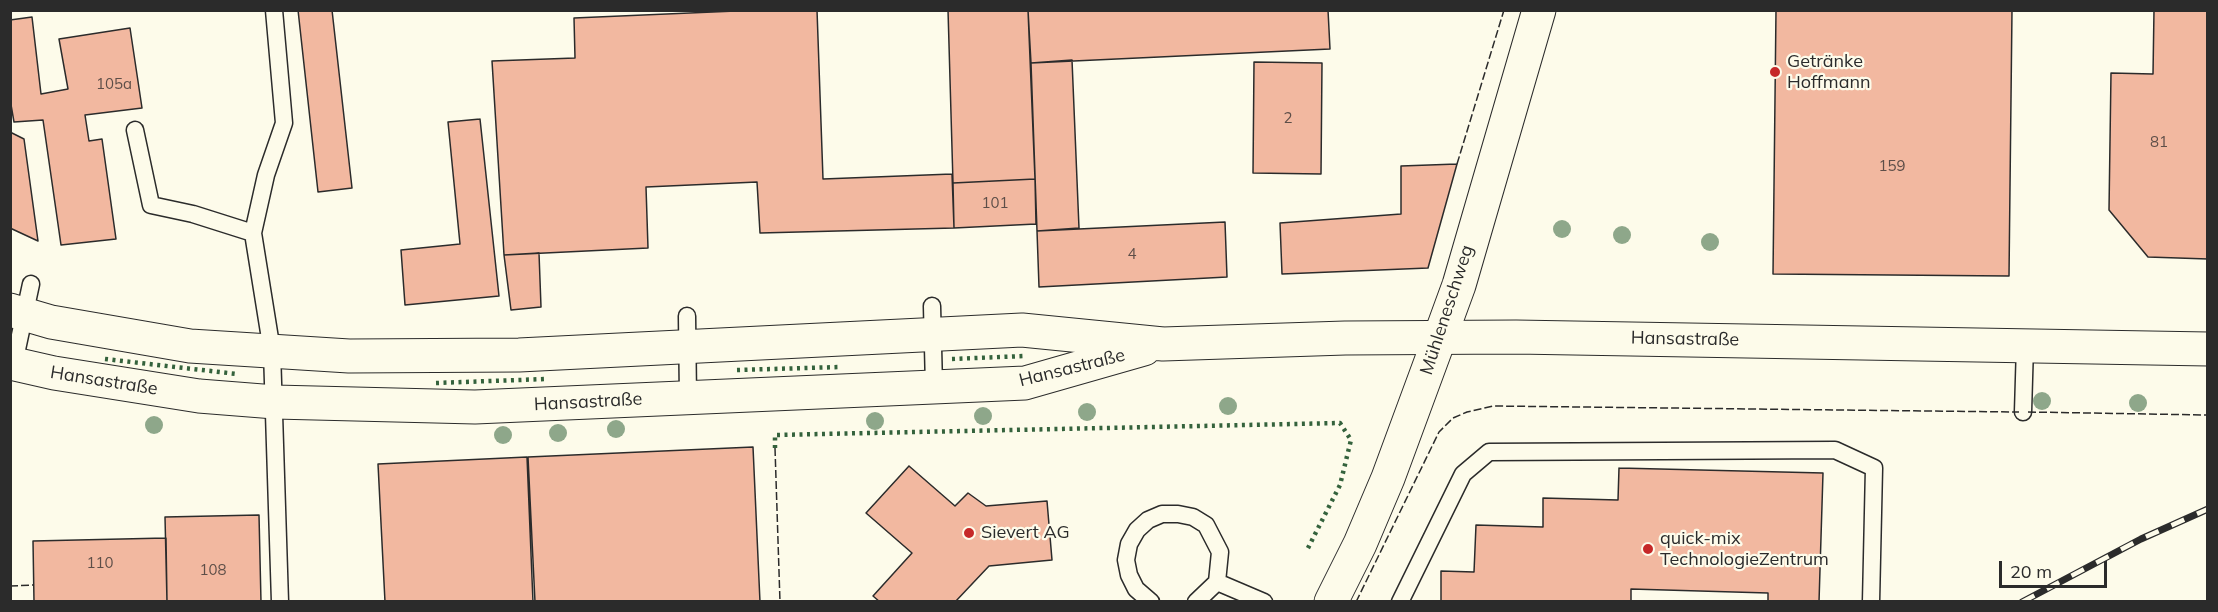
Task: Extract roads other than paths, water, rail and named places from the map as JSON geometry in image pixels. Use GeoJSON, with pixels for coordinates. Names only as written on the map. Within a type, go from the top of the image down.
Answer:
{"type":"FeatureCollection","features":[{"type":"Feature","properties":{"kind":"main road","name":"Mühleneschweg"},"geometry":{"type":"LineString","coordinates":[[1330,602],[1360,544],[1388,478],[1459,285],[1539,10]]}},
{"type":"Feature","properties":{"kind":"main road","name":"Hansastraße"},"geometry":{"type":"LineString","coordinates":[[22,303],[51,322],[190,346],[349,356],[519,355],[687,332],[932,321],[1163,344],[1440,337],[2208,349]]}},
{"type":"Feature","properties":{"kind":"main road","name":"Hansastraße"},"geometry":{"type":"LineString","coordinates":[[12,369],[199,396],[275,402],[475,407],[1025,383],[1163,344]]}},
{"type":"Feature","properties":{"kind":"lane"},"geometry":{"type":"LineString","coordinates":[[273,10],[284,123],[266,175],[253,232],[272,351],[280,602]]}},
{"type":"Feature","properties":{"kind":"lane"},"geometry":{"type":"LineString","coordinates":[[135,130],[151,205],[193,214],[253,232]]}},
{"type":"Feature","properties":{"kind":"lane"},"geometry":{"type":"LineString","coordinates":[[12,369],[22,303]]}},
{"type":"Feature","properties":{"kind":"lane"},"geometry":{"type":"LineString","coordinates":[[932,321],[934,387]]}},
{"type":"Feature","properties":{"kind":"lane"},"geometry":{"type":"LineString","coordinates":[[687,332],[688,398]]}},
{"type":"Feature","properties":{"kind":"lane"},"geometry":{"type":"LineString","coordinates":[[2023,412],[2025,345]]}},
{"type":"Feature","properties":{"kind":"lane"},"geometry":{"type":"LineString","coordinates":[[1400,602],[1463,474],[1489,452],[1835,450],[1874,468],[1870,602]]}},
{"type":"Feature","properties":{"kind":"lane"},"geometry":{"type":"LineString","coordinates":[[1151,602],[1136,589],[1129,575],[1126,560],[1129,544],[1137,530],[1148,520],[1162,514],[1178,513],[1193,517],[1206,525],[1215,537],[1220,552],[1217,582],[1196,602]]}},
{"type":"Feature","properties":{"kind":"lane"},"geometry":{"type":"LineString","coordinates":[[1217,582],[1264,602]]}},
{"type":"Feature","properties":{"kind":"railway"},"geometry":{"type":"LineString","coordinates":[[2022,602],[2141,539],[2208,509]]}},
{"type":"Feature","properties":{"kind":"place","name":"Getränke Hoffmann"},"geometry":{"type":"Point","coordinates":[1775,72]}},
{"type":"Feature","properties":{"kind":"place","name":"Sievert AG"},"geometry":{"type":"Point","coordinates":[969,533]}},
{"type":"Feature","properties":{"kind":"place","name":"quick-mix TechnologieZentrum"},"geometry":{"type":"Point","coordinates":[1648,549]}}]}
